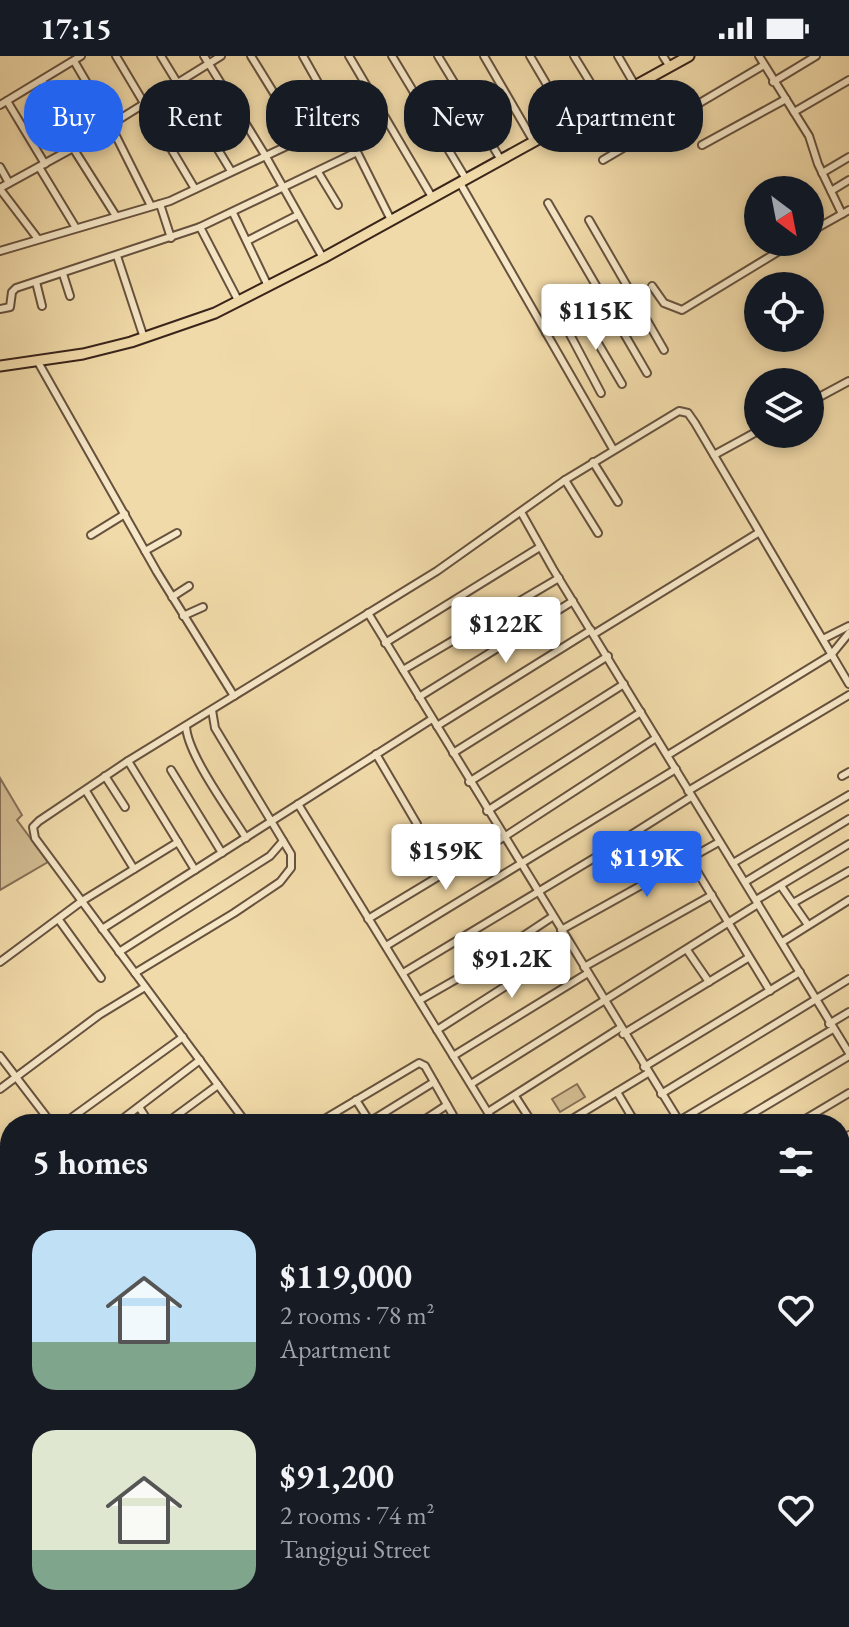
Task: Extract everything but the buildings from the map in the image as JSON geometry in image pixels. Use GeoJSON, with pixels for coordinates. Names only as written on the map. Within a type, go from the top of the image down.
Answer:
{"type":"FeatureCollection","features":[{"type":"Feature","properties":{"kind":"main road"},"geometry":{"type":"LineString","coordinates":[[648,80],[689,56]]}},
{"type":"Feature","properties":{"kind":"main road"},"geometry":{"type":"LineString","coordinates":[[0,366],[38,362],[144,338],[194,321],[239,302],[323,258],[528,145]]}},
{"type":"Feature","properties":{"kind":"street"},"geometry":{"type":"LineString","coordinates":[[116,56],[139,96]]}},
{"type":"Feature","properties":{"kind":"street"},"geometry":{"type":"LineString","coordinates":[[161,56],[175,80]]}},
{"type":"Feature","properties":{"kind":"street"},"geometry":{"type":"LineString","coordinates":[[181,80],[206,59],[221,56]]}},
{"type":"Feature","properties":{"kind":"street"},"geometry":{"type":"LineString","coordinates":[[251,56],[266,80]]}},
{"type":"Feature","properties":{"kind":"street"},"geometry":{"type":"LineString","coordinates":[[303,56],[317,80]]}},
{"type":"Feature","properties":{"kind":"street"},"geometry":{"type":"LineString","coordinates":[[349,56],[432,197]]}},
{"type":"Feature","properties":{"kind":"street"},"geometry":{"type":"LineString","coordinates":[[392,56],[613,449]]}},
{"type":"Feature","properties":{"kind":"street"},"geometry":{"type":"LineString","coordinates":[[438,56],[501,160]]}},
{"type":"Feature","properties":{"kind":"street"},"geometry":{"type":"LineString","coordinates":[[484,56],[528,132]]}},
{"type":"Feature","properties":{"kind":"street"},"geometry":{"type":"LineString","coordinates":[[530,56],[544,80]]}},
{"type":"Feature","properties":{"kind":"street"},"geometry":{"type":"LineString","coordinates":[[574,56],[589,80]]}},
{"type":"Feature","properties":{"kind":"street"},"geometry":{"type":"LineString","coordinates":[[618,56],[632,80]]}},
{"type":"Feature","properties":{"kind":"street"},"geometry":{"type":"LineString","coordinates":[[663,56],[670,67]]}},
{"type":"Feature","properties":{"kind":"street"},"geometry":{"type":"LineString","coordinates":[[759,56],[809,136],[822,173],[846,212],[824,224]]}},
{"type":"Feature","properties":{"kind":"street"},"geometry":{"type":"LineString","coordinates":[[773,82],[816,56]]}},
{"type":"Feature","properties":{"kind":"street"},"geometry":{"type":"LineString","coordinates":[[44,80],[78,58],[89,80]]}},
{"type":"Feature","properties":{"kind":"street"},"geometry":{"type":"LineString","coordinates":[[206,59],[323,258]]}},
{"type":"Feature","properties":{"kind":"street"},"geometry":{"type":"LineString","coordinates":[[603,160],[764,65]]}},
{"type":"Feature","properties":{"kind":"street"},"geometry":{"type":"LineString","coordinates":[[794,112],[849,80]]}},
{"type":"Feature","properties":{"kind":"street"},"geometry":{"type":"LineString","coordinates":[[24,91],[3,103],[76,228]]}},
{"type":"Feature","properties":{"kind":"street"},"geometry":{"type":"LineString","coordinates":[[703,144],[786,99]]}},
{"type":"Feature","properties":{"kind":"street"},"geometry":{"type":"LineString","coordinates":[[123,149],[151,206]]}},
{"type":"Feature","properties":{"kind":"street"},"geometry":{"type":"LineString","coordinates":[[38,239],[0,189],[66,152]]}},
{"type":"Feature","properties":{"kind":"street"},"geometry":{"type":"LineString","coordinates":[[79,152],[116,216]]}},
{"type":"Feature","properties":{"kind":"street"},"geometry":{"type":"LineString","coordinates":[[173,152],[195,189]]}},
{"type":"Feature","properties":{"kind":"street"},"geometry":{"type":"LineString","coordinates":[[219,152],[231,171]]}},
{"type":"Feature","properties":{"kind":"street"},"geometry":{"type":"LineString","coordinates":[[0,251],[160,204],[271,152]]}},
{"type":"Feature","properties":{"kind":"street"},"geometry":{"type":"LineString","coordinates":[[0,309],[11,305],[13,290],[200,227],[357,152],[391,220]]}},
{"type":"Feature","properties":{"kind":"street"},"geometry":{"type":"LineString","coordinates":[[822,173],[849,157]]}},
{"type":"Feature","properties":{"kind":"street"},"geometry":{"type":"LineString","coordinates":[[0,167],[9,183]]}},
{"type":"Feature","properties":{"kind":"street"},"geometry":{"type":"LineString","coordinates":[[318,172],[338,205]]}},
{"type":"Feature","properties":{"kind":"street"},"geometry":{"type":"LineString","coordinates":[[831,191],[849,180]]}},
{"type":"Feature","properties":{"kind":"street"},"geometry":{"type":"LineString","coordinates":[[548,203],[647,373]]}},
{"type":"Feature","properties":{"kind":"street"},"geometry":{"type":"LineString","coordinates":[[160,204],[171,238]]}},
{"type":"Feature","properties":{"kind":"street"},"geometry":{"type":"LineString","coordinates":[[233,213],[268,286]]}},
{"type":"Feature","properties":{"kind":"street"},"geometry":{"type":"LineString","coordinates":[[247,241],[298,215]]}},
{"type":"Feature","properties":{"kind":"street"},"geometry":{"type":"LineString","coordinates":[[589,220],[664,350]]}},
{"type":"Feature","properties":{"kind":"street"},"geometry":{"type":"LineString","coordinates":[[200,227],[239,302]]}},
{"type":"Feature","properties":{"kind":"street"},"geometry":{"type":"LineString","coordinates":[[117,256],[144,338]]}},
{"type":"Feature","properties":{"kind":"street"},"geometry":{"type":"LineString","coordinates":[[652,286],[664,303],[682,310],[771,256]]}},
{"type":"Feature","properties":{"kind":"street"},"geometry":{"type":"LineString","coordinates":[[63,274],[70,296]]}},
{"type":"Feature","properties":{"kind":"street"},"geometry":{"type":"LineString","coordinates":[[36,282],[42,306]]}},
{"type":"Feature","properties":{"kind":"street"},"geometry":{"type":"LineString","coordinates":[[546,333],[630,290]]}},
{"type":"Feature","properties":{"kind":"street"},"geometry":{"type":"LineString","coordinates":[[582,316],[622,384]]}},
{"type":"Feature","properties":{"kind":"street"},"geometry":{"type":"LineString","coordinates":[[565,325],[601,393]]}},
{"type":"Feature","properties":{"kind":"street"},"geometry":{"type":"LineString","coordinates":[[38,362],[183,616],[234,696]]}},
{"type":"Feature","properties":{"kind":"street"},"geometry":{"type":"LineString","coordinates":[[824,394],[849,381]]}},
{"type":"Feature","properties":{"kind":"street"},"geometry":{"type":"LineString","coordinates":[[240,1114],[32,831],[39,821],[128,761],[459,557],[565,480],[679,411],[692,417],[849,684]]}},
{"type":"Feature","properties":{"kind":"street"},"geometry":{"type":"LineString","coordinates":[[714,455],[744,439]]}},
{"type":"Feature","properties":{"kind":"street"},"geometry":{"type":"LineString","coordinates":[[593,462],[618,502]]}},
{"type":"Feature","properties":{"kind":"street"},"geometry":{"type":"LineString","coordinates":[[565,480],[598,533]]}},
{"type":"Feature","properties":{"kind":"street"},"geometry":{"type":"LineString","coordinates":[[521,512],[831,1026],[848,1049],[750,1114]]}},
{"type":"Feature","properties":{"kind":"street"},"geometry":{"type":"LineString","coordinates":[[91,535],[125,514]]}},
{"type":"Feature","properties":{"kind":"street"},"geometry":{"type":"LineString","coordinates":[[145,551],[177,533]]}},
{"type":"Feature","properties":{"kind":"street"},"geometry":{"type":"LineString","coordinates":[[437,726],[758,533]]}},
{"type":"Feature","properties":{"kind":"street"},"geometry":{"type":"LineString","coordinates":[[385,643],[540,547]]}},
{"type":"Feature","properties":{"kind":"street"},"geometry":{"type":"LineString","coordinates":[[403,670],[559,578]]}},
{"type":"Feature","properties":{"kind":"street"},"geometry":{"type":"LineString","coordinates":[[172,597],[189,586]]}},
{"type":"Feature","properties":{"kind":"street"},"geometry":{"type":"LineString","coordinates":[[419,697],[573,601]]}},
{"type":"Feature","properties":{"kind":"street"},"geometry":{"type":"LineString","coordinates":[[183,616],[203,607]]}},
{"type":"Feature","properties":{"kind":"street"},"geometry":{"type":"LineString","coordinates":[[368,613],[674,1114]]}},
{"type":"Feature","properties":{"kind":"street"},"geometry":{"type":"LineString","coordinates":[[823,639],[849,626]]}},
{"type":"Feature","properties":{"kind":"street"},"geometry":{"type":"LineString","coordinates":[[668,755],[831,655],[849,633]]}},
{"type":"Feature","properties":{"kind":"street"},"geometry":{"type":"LineString","coordinates":[[453,753],[608,656]]}},
{"type":"Feature","properties":{"kind":"street"},"geometry":{"type":"LineString","coordinates":[[469,782],[624,684]]}},
{"type":"Feature","properties":{"kind":"street"},"geometry":{"type":"LineString","coordinates":[[403,973],[538,892],[849,695]]}},
{"type":"Feature","properties":{"kind":"street"},"geometry":{"type":"LineString","coordinates":[[135,973],[234,913],[287,876],[292,861],[272,821],[215,728],[212,710]]}},
{"type":"Feature","properties":{"kind":"street"},"geometry":{"type":"LineString","coordinates":[[487,811],[641,712]]}},
{"type":"Feature","properties":{"kind":"street"},"geometry":{"type":"LineString","coordinates":[[102,929],[432,719]]}},
{"type":"Feature","properties":{"kind":"street"},"geometry":{"type":"LineString","coordinates":[[186,726],[188,739],[246,838]]}},
{"type":"Feature","properties":{"kind":"street"},"geometry":{"type":"LineString","coordinates":[[368,919],[504,837],[656,738]]}},
{"type":"Feature","properties":{"kind":"street"},"geometry":{"type":"LineString","coordinates":[[376,754],[417,824]]}},
{"type":"Feature","properties":{"kind":"street"},"geometry":{"type":"LineString","coordinates":[[128,761],[195,870]]}},
{"type":"Feature","properties":{"kind":"street"},"geometry":{"type":"LineString","coordinates":[[386,946],[676,769]]}},
{"type":"Feature","properties":{"kind":"street"},"geometry":{"type":"LineString","coordinates":[[171,770],[222,853]]}},
{"type":"Feature","properties":{"kind":"street"},"geometry":{"type":"LineString","coordinates":[[105,776],[125,807]]}},
{"type":"Feature","properties":{"kind":"street"},"geometry":{"type":"LineString","coordinates":[[86,791],[134,869]]}},
{"type":"Feature","properties":{"kind":"street"},"geometry":{"type":"LineString","coordinates":[[733,863],[849,795]]}},
{"type":"Feature","properties":{"kind":"street"},"geometry":{"type":"LineString","coordinates":[[298,804],[488,1112],[748,958]]}},
{"type":"Feature","properties":{"kind":"street"},"geometry":{"type":"LineString","coordinates":[[745,882],[849,819]]}},
{"type":"Feature","properties":{"kind":"street"},"geometry":{"type":"LineString","coordinates":[[119,952],[270,856],[283,841]]}},
{"type":"Feature","properties":{"kind":"street"},"geometry":{"type":"LineString","coordinates":[[0,962],[82,901],[178,842]]}},
{"type":"Feature","properties":{"kind":"street"},"geometry":{"type":"LineString","coordinates":[[561,930],[719,842]]}},
{"type":"Feature","properties":{"kind":"street"},"geometry":{"type":"LineString","coordinates":[[471,1084],[687,950],[849,844]]}},
{"type":"Feature","properties":{"kind":"street"},"geometry":{"type":"LineString","coordinates":[[689,858],[770,991]]}},
{"type":"Feature","properties":{"kind":"street"},"geometry":{"type":"LineString","coordinates":[[793,903],[849,871]]}},
{"type":"Feature","properties":{"kind":"street"},"geometry":{"type":"LineString","coordinates":[[781,886],[808,925]]}},
{"type":"Feature","properties":{"kind":"street"},"geometry":{"type":"LineString","coordinates":[[453,1056],[586,970],[712,895]]}},
{"type":"Feature","properties":{"kind":"street"},"geometry":{"type":"LineString","coordinates":[[782,942],[849,900]]}},
{"type":"Feature","properties":{"kind":"street"},"geometry":{"type":"LineString","coordinates":[[420,1000],[552,917]]}},
{"type":"Feature","properties":{"kind":"street"},"geometry":{"type":"LineString","coordinates":[[59,920],[101,978]]}},
{"type":"Feature","properties":{"kind":"street"},"geometry":{"type":"LineString","coordinates":[[437,1030],[570,945]]}},
{"type":"Feature","properties":{"kind":"street"},"geometry":{"type":"LineString","coordinates":[[687,950],[709,982]]}},
{"type":"Feature","properties":{"kind":"street"},"geometry":{"type":"LineString","coordinates":[[581,1114],[800,972]]}},
{"type":"Feature","properties":{"kind":"street"},"geometry":{"type":"LineString","coordinates":[[661,1094],[849,979]]}},
{"type":"Feature","properties":{"kind":"street"},"geometry":{"type":"LineString","coordinates":[[0,1089],[99,1015],[145,987]]}},
{"type":"Feature","properties":{"kind":"street"},"geometry":{"type":"LineString","coordinates":[[694,1114],[849,1012]]}},
{"type":"Feature","properties":{"kind":"street"},"geometry":{"type":"LineString","coordinates":[[77,1114],[183,1037]]}},
{"type":"Feature","properties":{"kind":"street"},"geometry":{"type":"LineString","coordinates":[[0,1056],[44,1114]]}},
{"type":"Feature","properties":{"kind":"street"},"geometry":{"type":"LineString","coordinates":[[130,1114],[200,1060]]}},
{"type":"Feature","properties":{"kind":"street"},"geometry":{"type":"LineString","coordinates":[[333,1114],[416,1064],[425,1066],[452,1114]]}},
{"type":"Feature","properties":{"kind":"street"},"geometry":{"type":"LineString","coordinates":[[382,1114],[434,1082]]}},
{"type":"Feature","properties":{"kind":"street"},"geometry":{"type":"LineString","coordinates":[[179,1114],[218,1085]]}},
{"type":"Feature","properties":{"kind":"street"},"geometry":{"type":"LineString","coordinates":[[617,1092],[630,1114]]}},
{"type":"Feature","properties":{"kind":"street"},"geometry":{"type":"LineString","coordinates":[[814,1114],[849,1093]]}},
{"type":"Feature","properties":{"kind":"street"},"geometry":{"type":"LineString","coordinates":[[515,1096],[527,1114]]}},
{"type":"Feature","properties":{"kind":"street"},"geometry":{"type":"LineString","coordinates":[[356,1100],[363,1114]]}},
{"type":"Feature","properties":{"kind":"street"},"geometry":{"type":"LineString","coordinates":[[433,1114],[447,1105]]}},
{"type":"Feature","properties":{"kind":"street"},"geometry":{"type":"LineString","coordinates":[[139,1107],[144,1114]]}},
{"type":"Feature","properties":{"kind":"shaded area"},"geometry":{"type":"Polygon","coordinates":[[[0,778],[22,815],[17,820],[48,862],[0,890],[0,778]]]}},
{"type":"Feature","properties":{"kind":"shaded area"},"geometry":{"type":"Polygon","coordinates":[[[577,1084],[585,1097],[560,1112],[552,1099],[577,1084]]]}}]}
